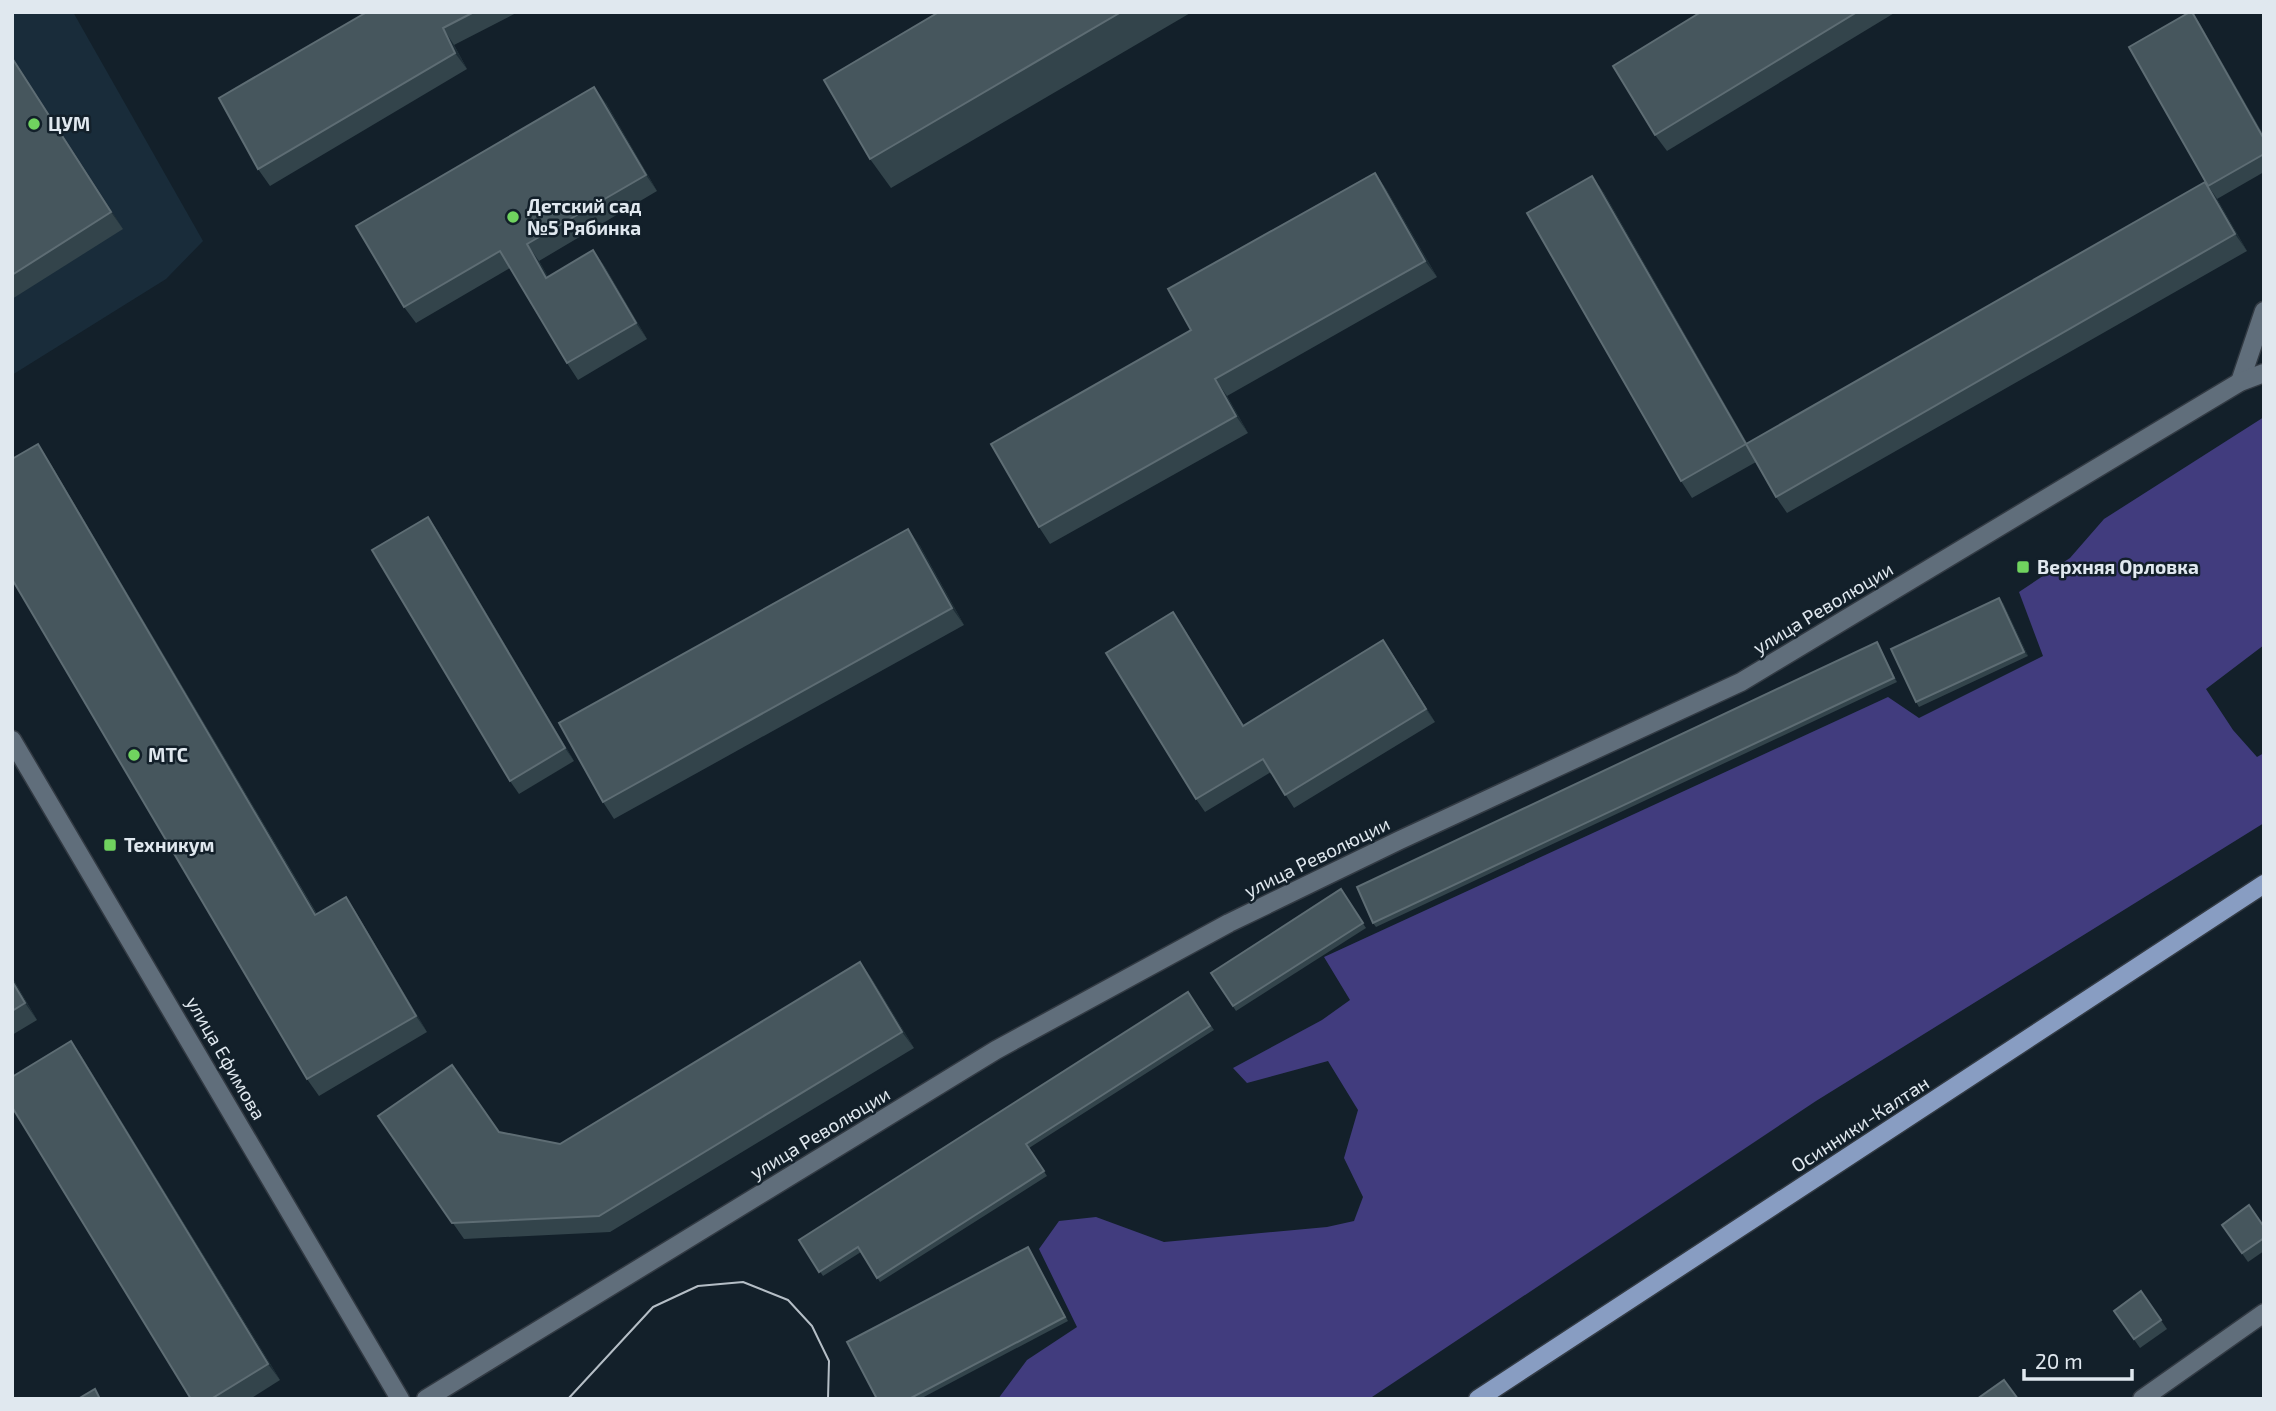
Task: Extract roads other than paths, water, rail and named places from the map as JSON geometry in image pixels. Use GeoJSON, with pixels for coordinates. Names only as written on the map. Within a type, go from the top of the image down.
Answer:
{"type":"FeatureCollection","features":[{"type":"Feature","properties":{"kind":"main road","name":"Осинники-Калтан"},"geometry":{"type":"LineString","coordinates":[[1478,1399],[2264,884]]}},
{"type":"Feature","properties":{"kind":"street"},"geometry":{"type":"LineString","coordinates":[[2240,382],[2264,311]]}},
{"type":"Feature","properties":{"kind":"street","name":"улица Революции"},"geometry":{"type":"LineString","coordinates":[[426,1399],[996,1050],[1229,923],[1400,839],[1741,682],[2240,382],[2264,373]]}},
{"type":"Feature","properties":{"kind":"street","name":"улица Ефимова"},"geometry":{"type":"LineString","coordinates":[[12,740],[400,1399]]}},
{"type":"Feature","properties":{"kind":"street"},"geometry":{"type":"LineString","coordinates":[[2142,1399],[2264,1313]]}},
{"type":"Feature","properties":{"kind":"tram line"},"geometry":{"type":"LineString","coordinates":[[568,1399],[653,1307],[698,1286],[743,1282],[788,1300],[812,1326],[829,1361],[828,1399]]}},
{"type":"Feature","properties":{"kind":"place","name":"ЦУМ"},"geometry":{"type":"Point","coordinates":[34,124]}},
{"type":"Feature","properties":{"kind":"place","name":"Детский сад №5 Рябинка"},"geometry":{"type":"Point","coordinates":[513,217]}},
{"type":"Feature","properties":{"kind":"place","name":"Верхняя Орловка"},"geometry":{"type":"Point","coordinates":[2023,567]}},
{"type":"Feature","properties":{"kind":"place","name":"МТС"},"geometry":{"type":"Point","coordinates":[134,755]}},
{"type":"Feature","properties":{"kind":"place","name":"Техникум"},"geometry":{"type":"Point","coordinates":[110,845]}}]}
